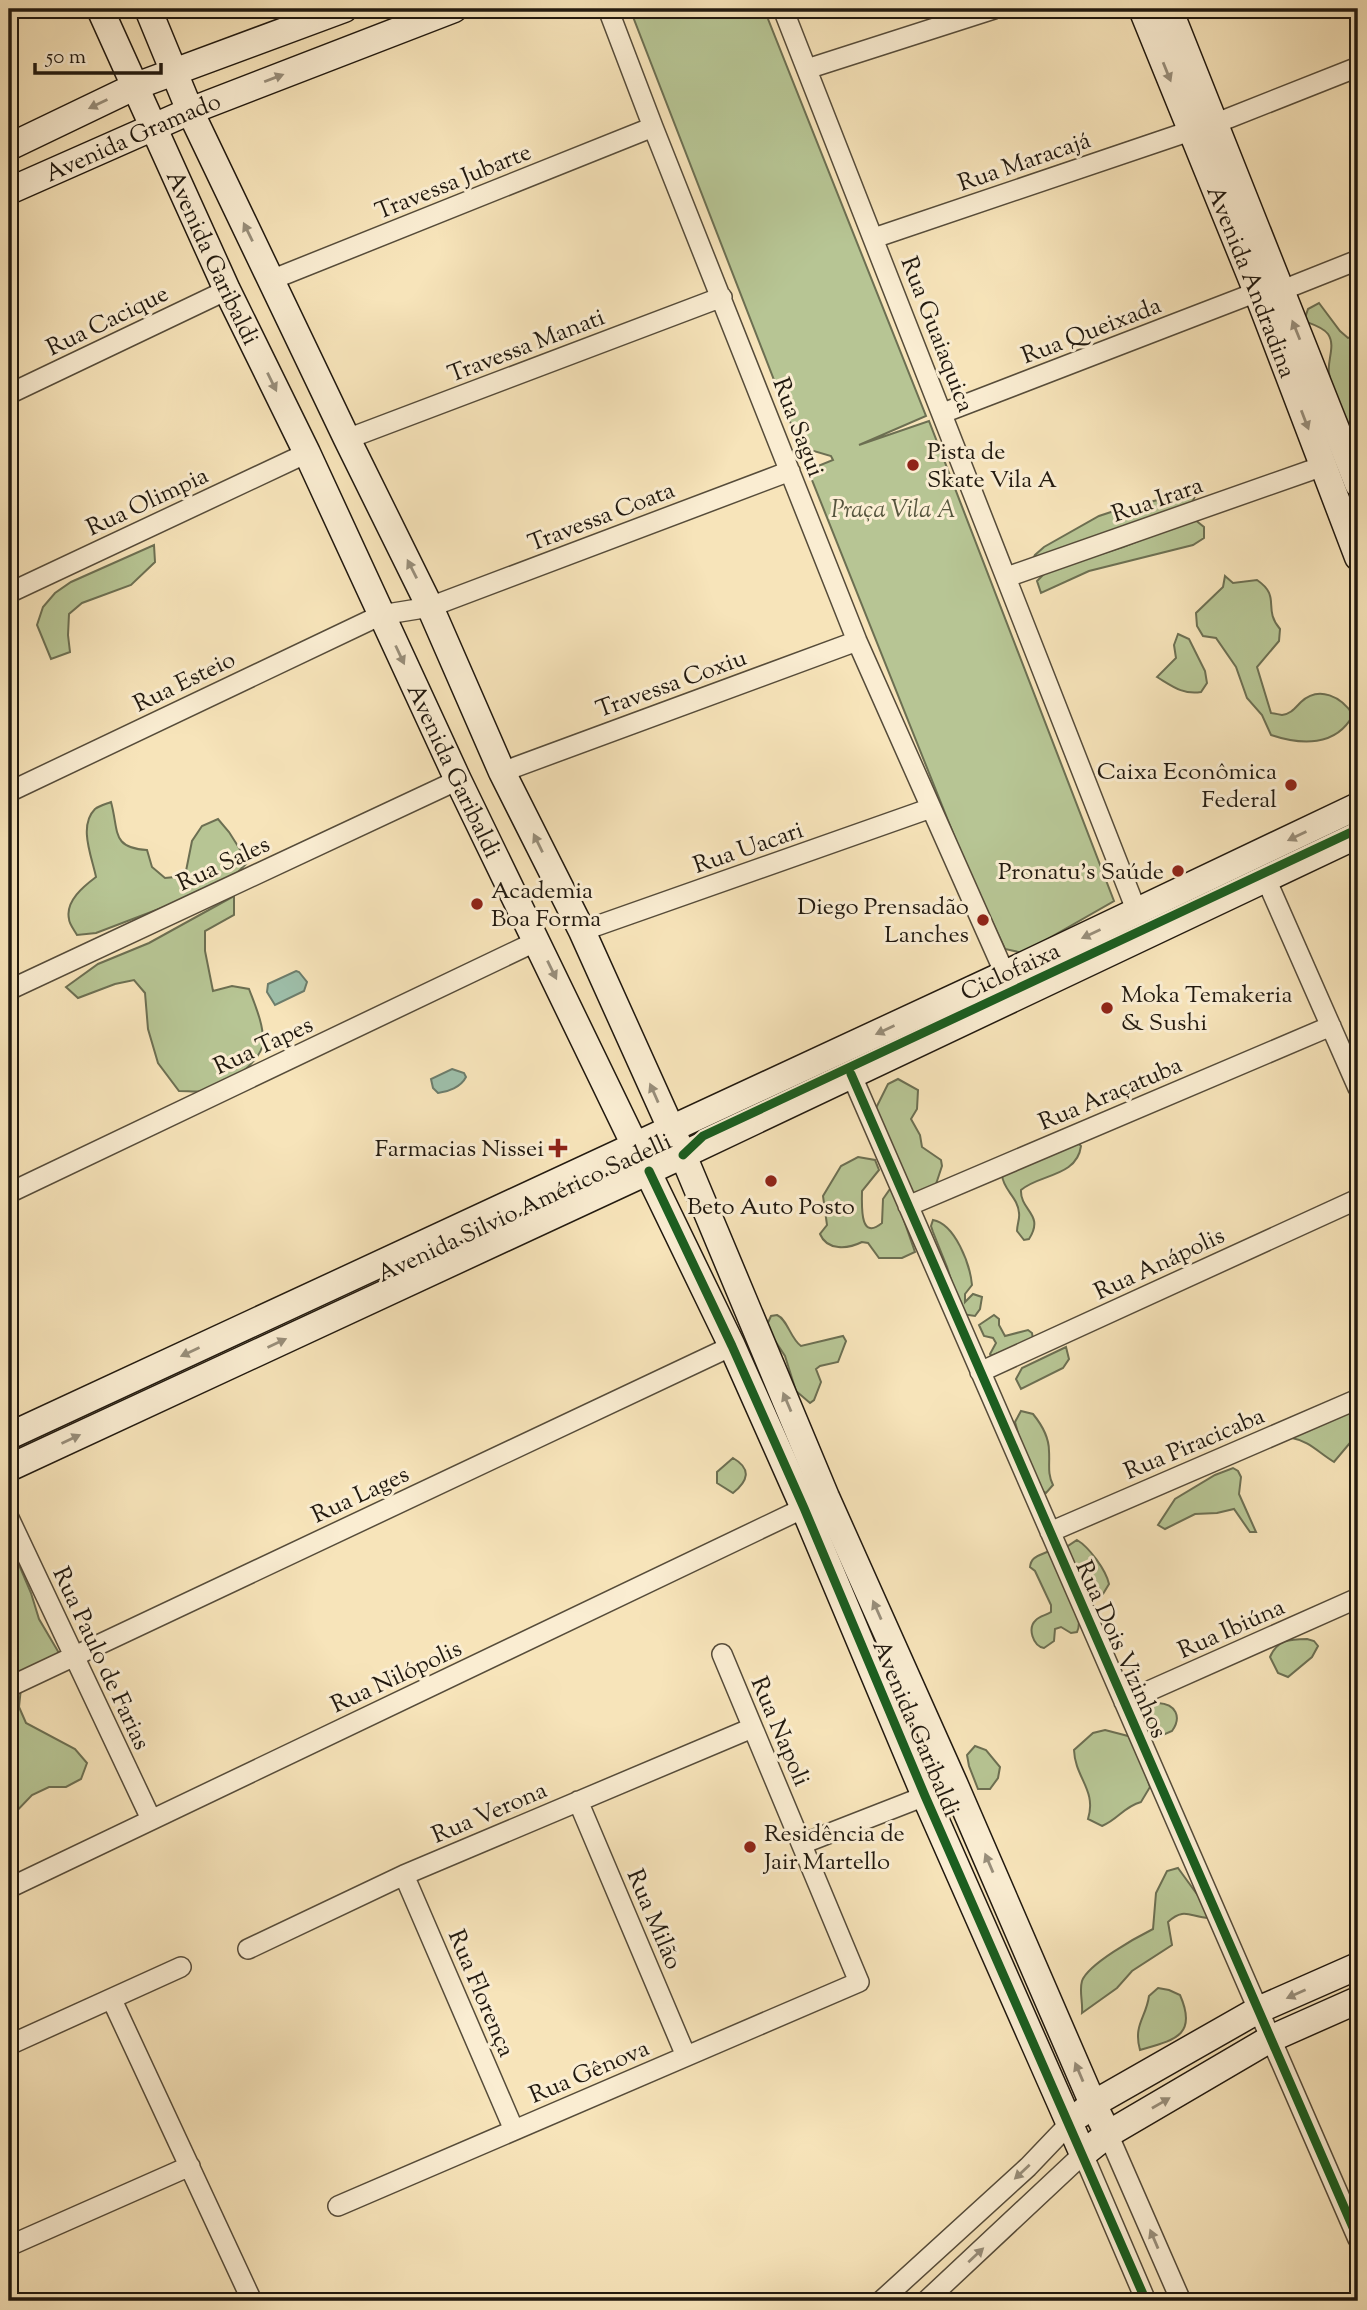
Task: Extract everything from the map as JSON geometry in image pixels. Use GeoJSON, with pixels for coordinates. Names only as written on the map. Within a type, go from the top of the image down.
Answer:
{"type":"FeatureCollection","features":[{"type":"Feature","properties":{"kind":"main road","name":"Avenida Garibaldi"},"geometry":{"type":"LineString","coordinates":[[100,9],[227,289],[307,453],[458,780],[732,1346],[815,1502],[845,1537],[1108,2134]]}},
{"type":"Feature","properties":{"kind":"main road","name":"Avenida Garibaldi"},"geometry":{"type":"LineString","coordinates":[[148,9],[190,111],[430,607],[502,772],[582,932],[683,1155],[815,1502],[820,1547],[925,1796],[1083,2154]]}},
{"type":"Feature","properties":{"kind":"main road","name":"Avenida Gramado"},"geometry":{"type":"LineString","coordinates":[[9,147],[174,70],[344,9]]}},
{"type":"Feature","properties":{"kind":"main road","name":"Avenida Gramado"},"geometry":{"type":"LineString","coordinates":[[9,191],[190,111],[454,9]]}},
{"type":"Feature","properties":{"kind":"main road","name":"Avenida Andradina"},"geometry":{"type":"LineString","coordinates":[[1142,9],[1202,127],[1268,292],[1323,466],[1358,557]]}},
{"type":"Feature","properties":{"kind":"main road","name":"Avenida Andradina"},"geometry":{"type":"LineString","coordinates":[[1169,9],[1202,127]]}},
{"type":"Feature","properties":{"kind":"main road","name":"Avenida Andradina"},"geometry":{"type":"LineString","coordinates":[[1268,292],[1352,451],[1358,484]]}},
{"type":"Feature","properties":{"kind":"main road","name":"Avenida Silvio Américo Sadelli"},"geometry":{"type":"LineString","coordinates":[[9,1436],[1006,974],[1358,806]]}},
{"type":"Feature","properties":{"kind":"main road","name":"Avenida Silvio Américo Sadelli"},"geometry":{"type":"LineString","coordinates":[[9,1468],[649,1171],[1358,835]]}},
{"type":"Feature","properties":{"kind":"main road"},"geometry":{"type":"LineString","coordinates":[[326,1289],[337,1315]]}},
{"type":"Feature","properties":{"kind":"main road"},"geometry":{"type":"LineString","coordinates":[[820,1547],[845,1537]]}},
{"type":"Feature","properties":{"kind":"main road"},"geometry":{"type":"LineString","coordinates":[[925,1796],[954,1783]]}},
{"type":"Feature","properties":{"kind":"main road"},"geometry":{"type":"LineString","coordinates":[[1070,2123],[1093,2104],[1258,2010],[1358,1966]]}},
{"type":"Feature","properties":{"kind":"main road"},"geometry":{"type":"LineString","coordinates":[[1083,2154],[1108,2134],[1270,2039],[1358,2000]]}},
{"type":"Feature","properties":{"kind":"street","name":"Rua Sagui"},"geometry":{"type":"LineString","coordinates":[[608,9],[857,641],[1006,974]]}},
{"type":"Feature","properties":{"kind":"street","name":"Rua Guaiaquica"},"geometry":{"type":"LineString","coordinates":[[783,9],[1137,912]]}},
{"type":"Feature","properties":{"kind":"street"},"geometry":{"type":"LineString","coordinates":[[807,69],[994,9]]}},
{"type":"Feature","properties":{"kind":"street","name":"Rua Maracajá"},"geometry":{"type":"LineString","coordinates":[[874,238],[1202,127],[1358,67]]}},
{"type":"Feature","properties":{"kind":"street","name":"Travessa Jubarte"},"geometry":{"type":"LineString","coordinates":[[271,281],[653,127]]}},
{"type":"Feature","properties":{"kind":"street","name":"Rua Queixada"},"geometry":{"type":"LineString","coordinates":[[943,412],[1358,260]]}},
{"type":"Feature","properties":{"kind":"street","name":"Rua Cacique"},"geometry":{"type":"LineString","coordinates":[[9,394],[227,289]]}},
{"type":"Feature","properties":{"kind":"street","name":"Travessa Manati"},"geometry":{"type":"LineString","coordinates":[[347,439],[722,297]]}},
{"type":"Feature","properties":{"kind":"street","name":"Rua Olimpia"},"geometry":{"type":"LineString","coordinates":[[9,593],[307,453]]}},
{"type":"Feature","properties":{"kind":"street","name":"Rua Irara"},"geometry":{"type":"LineString","coordinates":[[1007,577],[1323,466]]}},
{"type":"Feature","properties":{"kind":"street","name":"Travessa Coata"},"geometry":{"type":"LineString","coordinates":[[381,615],[430,607],[790,471]]}},
{"type":"Feature","properties":{"kind":"street","name":"Rua Esteio"},"geometry":{"type":"LineString","coordinates":[[9,792],[381,615]]}},
{"type":"Feature","properties":{"kind":"street","name":"Travessa Coxiu"},"geometry":{"type":"LineString","coordinates":[[502,772],[857,641]]}},
{"type":"Feature","properties":{"kind":"street","name":"Rua Sales"},"geometry":{"type":"LineString","coordinates":[[9,990],[458,780]]}},
{"type":"Feature","properties":{"kind":"street","name":"Rua Uacari"},"geometry":{"type":"LineString","coordinates":[[582,932],[931,808]]}},
{"type":"Feature","properties":{"kind":"street"},"geometry":{"type":"LineString","coordinates":[[1266,879],[1358,1088]]}},
{"type":"Feature","properties":{"kind":"street","name":"Rua Tapes"},"geometry":{"type":"LineString","coordinates":[[9,1193],[537,941]]}},
{"type":"Feature","properties":{"kind":"street","name":"Rua Araçatuba"},"geometry":{"type":"LineString","coordinates":[[908,1206],[1331,1026]]}},
{"type":"Feature","properties":{"kind":"street","name":"Rua Dois Vizinhos"},"geometry":{"type":"LineString","coordinates":[[851,1074],[1270,2039],[1353,2212],[1358,2239]]}},
{"type":"Feature","properties":{"kind":"street","name":"Rua Anápolis"},"geometry":{"type":"LineString","coordinates":[[980,1372],[1358,1199]]}},
{"type":"Feature","properties":{"kind":"street","name":"Rua Lages"},"geometry":{"type":"LineString","coordinates":[[9,1687],[732,1346]]}},
{"type":"Feature","properties":{"kind":"street","name":"Rua Piracicaba"},"geometry":{"type":"LineString","coordinates":[[1050,1532],[1358,1399]]}},
{"type":"Feature","properties":{"kind":"street","name":"Rua Nilópolis"},"geometry":{"type":"LineString","coordinates":[[9,1888],[815,1502]]}},
{"type":"Feature","properties":{"kind":"street","name":"Rua Paulo de Farias"},"geometry":{"type":"LineString","coordinates":[[9,1518],[151,1819]]}},
{"type":"Feature","properties":{"kind":"street","name":"Rua Ibiúna"},"geometry":{"type":"LineString","coordinates":[[1124,1702],[1358,1598]]}},
{"type":"Feature","properties":{"kind":"street","name":"Rua Napoli"},"geometry":{"type":"LineString","coordinates":[[722,1654],[859,1982]]}},
{"type":"Feature","properties":{"kind":"street","name":"Rua Verona"},"geometry":{"type":"LineString","coordinates":[[248,1949],[404,1875],[752,1728]]}},
{"type":"Feature","properties":{"kind":"street"},"geometry":{"type":"LineString","coordinates":[[802,1844],[925,1796]]}},
{"type":"Feature","properties":{"kind":"street","name":"Rua Milão"},"geometry":{"type":"LineString","coordinates":[[578,1801],[686,2056]]}},
{"type":"Feature","properties":{"kind":"street","name":"Rua Florença"},"geometry":{"type":"LineString","coordinates":[[404,1875],[514,2130]]}},
{"type":"Feature","properties":{"kind":"street"},"geometry":{"type":"LineString","coordinates":[[9,2045],[181,1967]]}},
{"type":"Feature","properties":{"kind":"street","name":"Rua Gênova"},"geometry":{"type":"LineString","coordinates":[[338,2206],[859,1982]]}},
{"type":"Feature","properties":{"kind":"street"},"geometry":{"type":"LineString","coordinates":[[112,2000],[252,2301]]}},
{"type":"Feature","properties":{"kind":"street"},"geometry":{"type":"LineString","coordinates":[[881,2301],[1028,2167],[1070,2123]]}},
{"type":"Feature","properties":{"kind":"street","name":"Avenida Garibaldi"},"geometry":{"type":"LineString","coordinates":[[1108,2134],[1181,2301]]}},
{"type":"Feature","properties":{"kind":"street"},"geometry":{"type":"LineString","coordinates":[[929,2300],[1083,2154]]}},
{"type":"Feature","properties":{"kind":"street","name":"Avenida Garibaldi"},"geometry":{"type":"LineString","coordinates":[[1083,2154],[1146,2301]]}},
{"type":"Feature","properties":{"kind":"street"},"geometry":{"type":"LineString","coordinates":[[9,2246],[190,2166]]}},
{"type":"Feature","properties":{"kind":"green space","name":"Praça Vila A"},"geometry":{"type":"Polygon","coordinates":[[[630,9],[764,9],[926,416],[859,445],[929,421],[1114,901],[1023,953],[1005,949],[967,868],[808,470],[833,460],[831,456],[800,447],[630,9]]]}},
{"type":"Feature","properties":{"kind":"green space"},"geometry":{"type":"Polygon","coordinates":[[[1319,303],[1348,338],[1358,335],[1358,438],[1346,426],[1335,399],[1329,373],[1331,348],[1328,334],[1304,321],[1308,309],[1319,303]]]}},
{"type":"Feature","properties":{"kind":"green space"},"geometry":{"type":"Polygon","coordinates":[[[1191,484],[1196,494],[1191,505],[1029,566],[1035,555],[1044,547],[1099,516],[1171,497],[1191,484]]]}},
{"type":"Feature","properties":{"kind":"green space"},"geometry":{"type":"Polygon","coordinates":[[[1194,519],[1204,527],[1204,538],[1193,545],[1089,571],[1041,593],[1037,581],[1047,571],[1123,547],[1194,519]]]}},
{"type":"Feature","properties":{"kind":"green space"},"geometry":{"type":"Polygon","coordinates":[[[154,545],[155,562],[131,585],[82,603],[69,614],[70,652],[51,659],[37,625],[43,607],[55,593],[71,582],[154,545]]]}},
{"type":"Feature","properties":{"kind":"green space"},"geometry":{"type":"Polygon","coordinates":[[[1225,576],[1233,583],[1257,580],[1271,597],[1272,615],[1280,629],[1279,641],[1257,667],[1271,713],[1285,714],[1315,694],[1330,695],[1343,703],[1353,715],[1337,733],[1317,741],[1306,742],[1271,735],[1262,715],[1247,698],[1236,667],[1216,638],[1203,636],[1197,626],[1196,613],[1223,587],[1225,576]]]}},
{"type":"Feature","properties":{"kind":"green space"},"geometry":{"type":"Polygon","coordinates":[[[1178,634],[1189,639],[1205,671],[1207,683],[1201,692],[1183,691],[1157,677],[1176,658],[1174,645],[1178,634]]]}},
{"type":"Feature","properties":{"kind":"green space"},"geometry":{"type":"Polygon","coordinates":[[[111,802],[116,829],[122,842],[135,849],[147,850],[152,867],[165,878],[185,876],[192,841],[202,826],[218,819],[248,862],[231,879],[180,901],[96,933],[77,935],[69,921],[70,906],[76,895],[96,877],[87,824],[95,809],[111,802]]]}},
{"type":"Feature","properties":{"kind":"green space"},"geometry":{"type":"Polygon","coordinates":[[[234,896],[234,915],[205,931],[205,951],[213,991],[232,986],[249,989],[261,1022],[263,1043],[257,1057],[227,1083],[208,1091],[179,1091],[158,1063],[148,1029],[145,993],[134,980],[78,998],[66,987],[98,964],[149,943],[234,896]]]}},
{"type":"Feature","properties":{"kind":"green space"},"geometry":{"type":"Polygon","coordinates":[[[898,1079],[918,1090],[917,1109],[911,1119],[920,1135],[922,1147],[941,1160],[942,1166],[935,1187],[919,1194],[913,1193],[875,1110],[888,1084],[898,1079]]]}},
{"type":"Feature","properties":{"kind":"green space"},"geometry":{"type":"Polygon","coordinates":[[[1077,1142],[1081,1146],[1072,1164],[1021,1190],[1034,1224],[1029,1239],[1024,1240],[1017,1231],[1018,1207],[1002,1175],[1077,1142]]]}},
{"type":"Feature","properties":{"kind":"green space"},"geometry":{"type":"Polygon","coordinates":[[[858,1157],[875,1160],[879,1170],[862,1191],[862,1212],[866,1225],[875,1228],[882,1223],[883,1199],[890,1189],[894,1192],[915,1252],[902,1258],[879,1258],[868,1243],[838,1247],[823,1240],[820,1234],[827,1225],[823,1196],[841,1166],[858,1157]]]}},
{"type":"Feature","properties":{"kind":"green space"},"geometry":{"type":"Polygon","coordinates":[[[933,1220],[948,1229],[965,1256],[972,1285],[965,1294],[965,1302],[973,1294],[982,1297],[980,1309],[975,1316],[962,1314],[931,1226],[933,1220]]]}},
{"type":"Feature","properties":{"kind":"green space"},"geometry":{"type":"Polygon","coordinates":[[[777,1315],[801,1346],[843,1336],[846,1341],[838,1362],[816,1369],[821,1382],[814,1400],[810,1403],[796,1391],[785,1356],[766,1327],[771,1316],[777,1315]]]}},
{"type":"Feature","properties":{"kind":"green space"},"geometry":{"type":"Polygon","coordinates":[[[994,1315],[999,1319],[1005,1336],[1028,1330],[1033,1339],[991,1356],[996,1343],[993,1338],[984,1336],[979,1325],[994,1315]]]}},
{"type":"Feature","properties":{"kind":"green space"},"geometry":{"type":"Polygon","coordinates":[[[1066,1347],[1069,1359],[1063,1368],[1021,1389],[1016,1379],[1022,1368],[1066,1347]]]}},
{"type":"Feature","properties":{"kind":"green space"},"geometry":{"type":"Polygon","coordinates":[[[1021,1411],[1033,1414],[1046,1436],[1049,1446],[1049,1472],[1053,1485],[1046,1493],[1036,1487],[1027,1466],[1015,1422],[1021,1411]]]}},
{"type":"Feature","properties":{"kind":"green space"},"geometry":{"type":"Polygon","coordinates":[[[1341,1411],[1358,1415],[1358,1453],[1349,1444],[1334,1462],[1309,1445],[1292,1438],[1291,1432],[1341,1411]]]}},
{"type":"Feature","properties":{"kind":"green space"},"geometry":{"type":"Polygon","coordinates":[[[733,1458],[743,1466],[746,1475],[745,1480],[733,1493],[717,1483],[717,1472],[733,1458]]]}},
{"type":"Feature","properties":{"kind":"green space"},"geometry":{"type":"Polygon","coordinates":[[[1233,1468],[1241,1477],[1239,1494],[1256,1532],[1250,1532],[1234,1509],[1195,1514],[1165,1529],[1158,1525],[1175,1499],[1215,1475],[1233,1468]]]}},
{"type":"Feature","properties":{"kind":"green space"},"geometry":{"type":"Polygon","coordinates":[[[1077,1540],[1096,1559],[1109,1584],[1103,1594],[1089,1600],[1066,1552],[1068,1546],[1077,1540]]]}},
{"type":"Feature","properties":{"kind":"green space"},"geometry":{"type":"Polygon","coordinates":[[[9,1541],[39,1619],[59,1653],[21,1688],[19,1707],[26,1723],[75,1749],[87,1763],[81,1779],[66,1787],[49,1787],[32,1795],[9,1819],[9,1541]]]}},
{"type":"Feature","properties":{"kind":"green space"},"geometry":{"type":"Polygon","coordinates":[[[1053,1552],[1066,1581],[1075,1604],[1079,1625],[1077,1632],[1071,1633],[1061,1627],[1055,1629],[1054,1641],[1044,1648],[1034,1640],[1032,1627],[1037,1619],[1051,1612],[1051,1605],[1035,1571],[1030,1567],[1033,1559],[1053,1552]]]}},
{"type":"Feature","properties":{"kind":"green space"},"geometry":{"type":"Polygon","coordinates":[[[1307,1639],[1318,1646],[1312,1657],[1288,1677],[1278,1673],[1270,1657],[1276,1647],[1290,1640],[1307,1639]]]}},
{"type":"Feature","properties":{"kind":"green space"},"geometry":{"type":"Polygon","coordinates":[[[1158,1703],[1173,1709],[1177,1721],[1172,1731],[1156,1738],[1148,1738],[1142,1719],[1143,1713],[1158,1703]]]}},
{"type":"Feature","properties":{"kind":"green space"},"geometry":{"type":"Polygon","coordinates":[[[1105,1730],[1134,1740],[1150,1787],[1141,1802],[1102,1826],[1088,1819],[1090,1800],[1074,1750],[1093,1733],[1105,1730]]]}},
{"type":"Feature","properties":{"kind":"green space"},"geometry":{"type":"Polygon","coordinates":[[[975,1746],[986,1750],[1000,1767],[998,1778],[990,1789],[978,1789],[969,1766],[967,1755],[975,1746]]]}},
{"type":"Feature","properties":{"kind":"green space"},"geometry":{"type":"Polygon","coordinates":[[[1178,1868],[1199,1897],[1209,1918],[1187,1914],[1174,1917],[1168,1922],[1172,1945],[1132,1971],[1117,1988],[1082,2013],[1081,1985],[1086,1974],[1114,1952],[1153,1929],[1156,1893],[1167,1871],[1178,1868]]]}},
{"type":"Feature","properties":{"kind":"green space"},"geometry":{"type":"Polygon","coordinates":[[[1158,1988],[1180,1995],[1185,2009],[1184,2028],[1172,2039],[1140,2050],[1139,2028],[1149,1996],[1158,1988]]]}},
{"type":"Feature","properties":{"kind":"shaded area"},"geometry":{"type":"Polygon","coordinates":[[[296,971],[307,982],[304,991],[275,1005],[267,992],[268,984],[296,971]]]}},
{"type":"Feature","properties":{"kind":"shaded area"},"geometry":{"type":"Polygon","coordinates":[[[452,1069],[464,1073],[466,1077],[454,1088],[438,1093],[433,1088],[431,1079],[452,1069]]]}},
{"type":"Feature","properties":{"kind":"cycle path","name":"Ciclofaixa"},"geometry":{"type":"LineString","coordinates":[[683,1155],[703,1136],[1358,829]]}},
{"type":"Feature","properties":{"kind":"cycle path"},"geometry":{"type":"LineString","coordinates":[[851,1074],[1358,2239]]}},
{"type":"Feature","properties":{"kind":"cycle path"},"geometry":{"type":"LineString","coordinates":[[649,1171],[732,1346],[804,1508],[925,1796],[1146,2301]]}},
{"type":"Feature","properties":{"kind":"place","name":"Pista de Skate Vila A"},"geometry":{"type":"Point","coordinates":[913,465]}},
{"type":"Feature","properties":{"kind":"place","name":"Caixa Econômica Federal"},"geometry":{"type":"Point","coordinates":[1291,785]}},
{"type":"Feature","properties":{"kind":"place","name":"Pronatu's Saúde"},"geometry":{"type":"Point","coordinates":[1178,871]}},
{"type":"Feature","properties":{"kind":"place","name":"Academia Boa Forma"},"geometry":{"type":"Point","coordinates":[477,904]}},
{"type":"Feature","properties":{"kind":"place","name":"Diego Prensadão Lanches"},"geometry":{"type":"Point","coordinates":[983,920]}},
{"type":"Feature","properties":{"kind":"place","name":"Moka Temakeria & Sushi"},"geometry":{"type":"Point","coordinates":[1107,1008]}},
{"type":"Feature","properties":{"kind":"place","name":"Farmacias Nissei"},"geometry":{"type":"Point","coordinates":[558,1148]}},
{"type":"Feature","properties":{"kind":"place","name":"Beto Auto Posto"},"geometry":{"type":"Point","coordinates":[771,1181]}},
{"type":"Feature","properties":{"kind":"place","name":"Residência de Jair Martello"},"geometry":{"type":"Point","coordinates":[750,1847]}}]}
